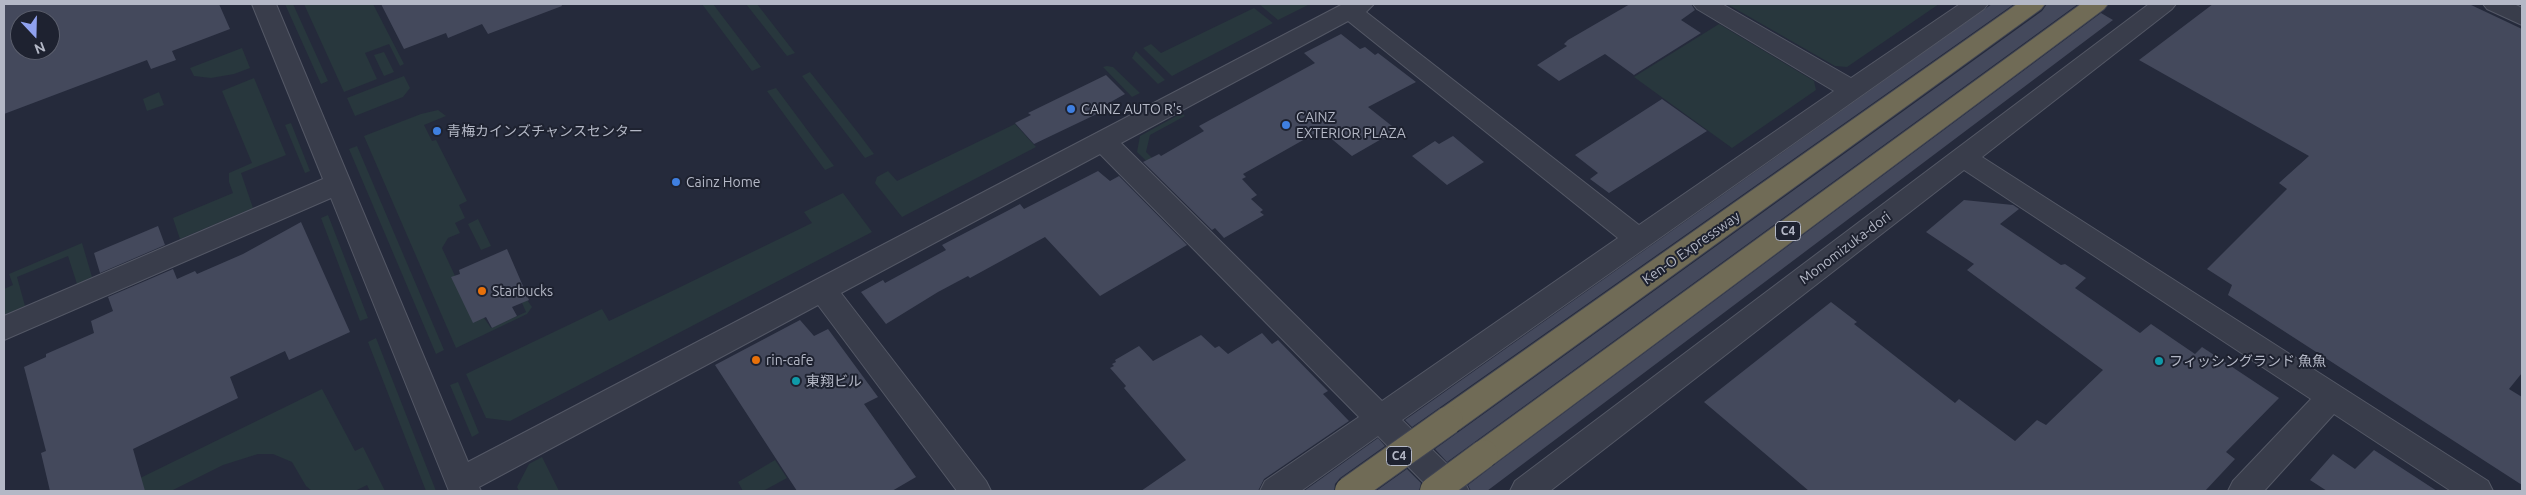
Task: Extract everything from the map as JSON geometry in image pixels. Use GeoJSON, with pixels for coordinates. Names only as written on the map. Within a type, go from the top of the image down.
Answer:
{"type":"FeatureCollection","features":[{"type":"Feature","properties":{"kind":"highway","name":"Ken-O Expressway"},"geometry":{"type":"LineString","coordinates":[[1349,491],[2033,4]]}},
{"type":"Feature","properties":{"kind":"highway","name":"C4"},"geometry":{"type":"LineString","coordinates":[[1434,491],[2096,4]]}},
{"type":"Feature","properties":{"kind":"street"},"geometry":{"type":"LineString","coordinates":[[264,4],[340,183],[463,486],[822,289],[1355,7],[1638,239]]}},
{"type":"Feature","properties":{"kind":"street"},"geometry":{"type":"LineString","coordinates":[[1705,4],[1852,90]]}},
{"type":"Feature","properties":{"kind":"street"},"geometry":{"type":"LineString","coordinates":[[1276,491],[1976,4]]}},
{"type":"Feature","properties":{"kind":"street","name":"Monomizuka-dori"},"geometry":{"type":"LineString","coordinates":[[1526,491],[2164,4]]}},
{"type":"Feature","properties":{"kind":"street"},"geometry":{"type":"LineString","coordinates":[[2495,4],[2522,17]]}},
{"type":"Feature","properties":{"kind":"street"},"geometry":{"type":"LineString","coordinates":[[1102,140],[1453,491]]}},
{"type":"Feature","properties":{"kind":"street"},"geometry":{"type":"LineString","coordinates":[[1964,157],[2477,491]]}},
{"type":"Feature","properties":{"kind":"street"},"geometry":{"type":"LineString","coordinates":[[4,328],[340,183]]}},
{"type":"Feature","properties":{"kind":"street"},"geometry":{"type":"LineString","coordinates":[[822,289],[975,491]]}},
{"type":"Feature","properties":{"kind":"street"},"geometry":{"type":"LineString","coordinates":[[2244,491],[2332,396]]}},
{"type":"Feature","properties":{"kind":"shaded area"},"geometry":{"type":"Polygon","coordinates":[[[285,4],[293,4],[328,81],[321,84],[285,4]]]}},
{"type":"Feature","properties":{"kind":"shaded area"},"geometry":{"type":"Polygon","coordinates":[[[304,4],[373,4],[404,64],[400,66],[389,44],[365,53],[377,79],[344,92],[304,4]]]}},
{"type":"Feature","properties":{"kind":"shaded area"},"geometry":{"type":"Polygon","coordinates":[[[702,4],[713,4],[761,67],[752,71],[702,4]]]}},
{"type":"Feature","properties":{"kind":"shaded area"},"geometry":{"type":"Polygon","coordinates":[[[746,4],[757,4],[795,53],[787,56],[746,4]]]}},
{"type":"Feature","properties":{"kind":"shaded area"},"geometry":{"type":"Polygon","coordinates":[[[1259,4],[1310,4],[1278,20],[1259,4]]]}},
{"type":"Feature","properties":{"kind":"shaded area"},"geometry":{"type":"Polygon","coordinates":[[[1727,4],[1939,4],[1847,67],[1835,66],[1727,4]]]}},
{"type":"Feature","properties":{"kind":"shaded area"},"geometry":{"type":"Polygon","coordinates":[[[1254,8],[1273,23],[1172,76],[1143,48],[1151,44],[1161,53],[1254,8]]]}},
{"type":"Feature","properties":{"kind":"shaded area"},"geometry":{"type":"Polygon","coordinates":[[[1719,24],[1814,81],[1816,90],[1732,148],[1634,77],[1719,24]]]}},
{"type":"Feature","properties":{"kind":"shaded area"},"geometry":{"type":"Polygon","coordinates":[[[242,48],[250,68],[234,74],[211,78],[194,76],[190,68],[242,48]]]}},
{"type":"Feature","properties":{"kind":"shaded area"},"geometry":{"type":"Polygon","coordinates":[[[1136,51],[1165,80],[1158,84],[1132,58],[1136,51]]]}},
{"type":"Feature","properties":{"kind":"shaded area"},"geometry":{"type":"Polygon","coordinates":[[[384,52],[394,72],[384,76],[374,55],[384,52]]]}},
{"type":"Feature","properties":{"kind":"shaded area"},"geometry":{"type":"Polygon","coordinates":[[[1103,67],[1113,67],[1140,93],[1132,97],[1103,67]]]}},
{"type":"Feature","properties":{"kind":"shaded area"},"geometry":{"type":"Polygon","coordinates":[[[810,72],[874,154],[865,158],[802,76],[810,72]]]}},
{"type":"Feature","properties":{"kind":"shaded area"},"geometry":{"type":"Polygon","coordinates":[[[404,76],[410,88],[403,97],[355,116],[347,98],[404,76]]]}},
{"type":"Feature","properties":{"kind":"shaded area"},"geometry":{"type":"Polygon","coordinates":[[[254,78],[286,155],[241,173],[253,208],[180,239],[173,218],[233,193],[229,182],[229,173],[252,163],[222,91],[254,78]]]}},
{"type":"Feature","properties":{"kind":"shaded area"},"geometry":{"type":"Polygon","coordinates":[[[776,88],[834,166],[825,170],[767,91],[776,88]]]}},
{"type":"Feature","properties":{"kind":"shaded area"},"geometry":{"type":"Polygon","coordinates":[[[159,92],[164,105],[147,111],[143,99],[159,92]]]}},
{"type":"Feature","properties":{"kind":"shaded area"},"geometry":{"type":"Polygon","coordinates":[[[438,110],[446,116],[424,125],[432,141],[436,140],[467,201],[459,205],[465,218],[455,223],[460,233],[448,238],[442,248],[456,278],[491,328],[526,312],[522,303],[527,300],[532,307],[527,314],[456,348],[364,136],[421,114],[438,110]]]}},
{"type":"Feature","properties":{"kind":"shaded area"},"geometry":{"type":"Polygon","coordinates":[[[1182,113],[1185,116],[1150,135],[1146,152],[1173,179],[1168,182],[1137,152],[1140,136],[1182,113]]]}},
{"type":"Feature","properties":{"kind":"shaded area"},"geometry":{"type":"Polygon","coordinates":[[[291,123],[310,171],[305,173],[285,125],[291,123]]]}},
{"type":"Feature","properties":{"kind":"shaded area"},"geometry":{"type":"Polygon","coordinates":[[[1015,124],[1036,147],[902,217],[875,183],[877,177],[888,171],[897,181],[1015,124]]]}},
{"type":"Feature","properties":{"kind":"shaded area"},"geometry":{"type":"Polygon","coordinates":[[[357,146],[444,350],[436,354],[349,149],[357,146]]]}},
{"type":"Feature","properties":{"kind":"shaded area"},"geometry":{"type":"Polygon","coordinates":[[[843,193],[872,232],[510,421],[486,418],[466,374],[602,309],[609,321],[668,293],[812,223],[804,212],[843,193]]]}},
{"type":"Feature","properties":{"kind":"shaded area"},"geometry":{"type":"Polygon","coordinates":[[[328,215],[368,318],[360,321],[321,218],[328,215]]]}},
{"type":"Feature","properties":{"kind":"shaded area"},"geometry":{"type":"Polygon","coordinates":[[[478,219],[491,246],[481,250],[468,224],[478,219]]]}},
{"type":"Feature","properties":{"kind":"shaded area"},"geometry":{"type":"Polygon","coordinates":[[[82,243],[92,277],[77,284],[68,256],[17,277],[25,306],[4,315],[4,289],[13,285],[9,274],[82,243]]]}},
{"type":"Feature","properties":{"kind":"shaded area"},"geometry":{"type":"Polygon","coordinates":[[[376,338],[436,491],[426,491],[368,342],[376,338]]]}},
{"type":"Feature","properties":{"kind":"shaded area"},"geometry":{"type":"Polygon","coordinates":[[[458,382],[479,433],[472,437],[450,385],[458,382]]]}},
{"type":"Feature","properties":{"kind":"shaded area"},"geometry":{"type":"Polygon","coordinates":[[[322,389],[355,451],[363,447],[385,491],[370,491],[367,485],[355,491],[312,491],[306,486],[292,462],[273,454],[258,454],[223,465],[171,491],[135,491],[132,482],[322,389]]]}},
{"type":"Feature","properties":{"kind":"shaded area"},"geometry":{"type":"Polygon","coordinates":[[[542,457],[559,491],[519,491],[517,487],[529,464],[542,457]]]}},
{"type":"Feature","properties":{"kind":"shaded area"},"geometry":{"type":"Polygon","coordinates":[[[775,460],[787,478],[763,491],[743,491],[738,482],[775,460]]]}},
{"type":"Feature","properties":{"kind":"building"},"geometry":{"type":"Polygon","coordinates":[[[4,4],[219,4],[230,29],[172,51],[176,60],[151,69],[147,60],[4,114],[4,4]]]}},
{"type":"Feature","properties":{"kind":"building"},"geometry":{"type":"Polygon","coordinates":[[[381,4],[561,4],[562,6],[488,34],[482,24],[448,38],[446,33],[404,49],[381,4]]]}},
{"type":"Feature","properties":{"kind":"building"},"geometry":{"type":"Polygon","coordinates":[[[1630,4],[1691,4],[1695,10],[1681,20],[1701,33],[1634,75],[1605,54],[1559,81],[1537,65],[1567,46],[1564,44],[1568,40],[1630,4]]]}},
{"type":"Feature","properties":{"kind":"building"},"geometry":{"type":"Polygon","coordinates":[[[1992,4],[2014,4],[1412,427],[1405,420],[1992,4]]]}},
{"type":"Feature","properties":{"kind":"building"},"geometry":{"type":"Polygon","coordinates":[[[2047,4],[2078,4],[1447,462],[1435,449],[2042,11],[2047,4]]]}},
{"type":"Feature","properties":{"kind":"building"},"geometry":{"type":"Polygon","coordinates":[[[2213,4],[2469,4],[2522,29],[2522,373],[2509,389],[2522,397],[2522,485],[2228,295],[2232,285],[2207,269],[2287,189],[2279,183],[2309,156],[2139,60],[2213,4]]]}},
{"type":"Feature","properties":{"kind":"building"},"geometry":{"type":"Polygon","coordinates":[[[2101,13],[2113,20],[1487,491],[1471,491],[1468,485],[1494,465],[2101,13]]]}},
{"type":"Feature","properties":{"kind":"building","name":"CAINZ EXTERIOR PLAZA"},"geometry":{"type":"Polygon","coordinates":[[[1341,34],[1360,49],[1365,47],[1375,55],[1378,53],[1416,82],[1368,107],[1397,130],[1352,156],[1321,130],[1243,174],[1246,177],[1242,179],[1257,195],[1251,199],[1263,210],[1260,212],[1264,215],[1224,238],[1215,228],[1212,230],[1143,162],[1159,154],[1161,156],[1204,131],[1199,126],[1315,63],[1304,53],[1341,34]]]}},
{"type":"Feature","properties":{"kind":"building"},"geometry":{"type":"Polygon","coordinates":[[[1106,75],[1125,94],[1098,109],[1101,112],[1034,144],[1015,123],[1031,115],[1028,113],[1106,75]]]}},
{"type":"Feature","properties":{"kind":"building"},"geometry":{"type":"Polygon","coordinates":[[[1662,99],[1707,131],[1609,193],[1590,179],[1598,173],[1575,155],[1662,99]]]}},
{"type":"Feature","properties":{"kind":"building"},"geometry":{"type":"Polygon","coordinates":[[[1453,136],[1484,162],[1447,185],[1412,156],[1435,141],[1439,144],[1453,136]]]}},
{"type":"Feature","properties":{"kind":"building"},"geometry":{"type":"Polygon","coordinates":[[[1098,171],[1110,181],[1119,176],[1187,245],[1100,296],[1045,237],[970,278],[968,276],[938,292],[886,324],[861,292],[883,280],[885,283],[946,250],[942,245],[1020,204],[1024,209],[1098,171]]]}},
{"type":"Feature","properties":{"kind":"building"},"geometry":{"type":"Polygon","coordinates":[[[1964,200],[2013,205],[2019,209],[2000,224],[2061,265],[2065,264],[2086,278],[2075,288],[2140,333],[2151,324],[2195,354],[2202,347],[2279,398],[2226,452],[2235,459],[2205,491],[1809,491],[1704,402],[1831,302],[1857,322],[1854,324],[1955,403],[1959,399],[2015,441],[2037,420],[2046,425],[2103,370],[1967,270],[1974,264],[1926,232],[1964,200]]]}},
{"type":"Feature","properties":{"kind":"building"},"geometry":{"type":"Polygon","coordinates":[[[301,222],[350,332],[289,360],[285,351],[230,377],[238,398],[133,449],[145,491],[50,491],[41,453],[46,451],[24,367],[46,357],[46,354],[94,333],[91,321],[113,311],[108,297],[173,269],[177,279],[195,271],[197,274],[243,254],[301,222]]]}},
{"type":"Feature","properties":{"kind":"building"},"geometry":{"type":"Polygon","coordinates":[[[158,226],[165,245],[100,273],[94,253],[158,226]]]}},
{"type":"Feature","properties":{"kind":"building"},"geometry":{"type":"Polygon","coordinates":[[[507,249],[529,300],[512,307],[517,316],[492,328],[486,317],[473,323],[451,277],[460,274],[459,270],[507,249]]]}},
{"type":"Feature","properties":{"kind":"building","name":"東翔ビル"},"geometry":{"type":"Polygon","coordinates":[[[800,320],[814,336],[828,329],[878,397],[864,404],[916,477],[892,491],[797,491],[715,365],[800,320]]]}},
{"type":"Feature","properties":{"kind":"building"},"geometry":{"type":"Polygon","coordinates":[[[1262,333],[1272,344],[1278,340],[1328,391],[1323,394],[1349,421],[1264,479],[1258,491],[1141,491],[1186,460],[1124,388],[1126,386],[1110,368],[1114,366],[1112,364],[1116,362],[1115,360],[1139,346],[1153,361],[1201,335],[1215,348],[1219,346],[1228,354],[1262,333]]]}},
{"type":"Feature","properties":{"kind":"building"},"geometry":{"type":"Polygon","coordinates":[[[1378,438],[1385,446],[1340,478],[1335,484],[1334,491],[1304,491],[1378,438]]]}},
{"type":"Feature","properties":{"kind":"building"},"geometry":{"type":"Polygon","coordinates":[[[2374,450],[2437,491],[2327,491],[2310,480],[2333,454],[2355,469],[2374,450]]]}},
{"type":"Feature","properties":{"kind":"building"},"geometry":{"type":"Polygon","coordinates":[[[1407,469],[1421,483],[1419,491],[1376,491],[1407,469]]]}},
{"type":"Feature","properties":{"kind":"place","name":"CAINZ AUTO R's"},"geometry":{"type":"Point","coordinates":[1071,109]}},
{"type":"Feature","properties":{"kind":"place","name":"CAINZ EXTERIOR PLAZA"},"geometry":{"type":"Point","coordinates":[1286,125]}},
{"type":"Feature","properties":{"kind":"place","name":"青梅カインズチャンスセンター"},"geometry":{"type":"Point","coordinates":[437,131]}},
{"type":"Feature","properties":{"kind":"place","name":"Cainz Home"},"geometry":{"type":"Point","coordinates":[676,182]}},
{"type":"Feature","properties":{"kind":"place","name":"Starbucks"},"geometry":{"type":"Point","coordinates":[482,291]}},
{"type":"Feature","properties":{"kind":"place","name":"rin-cafe"},"geometry":{"type":"Point","coordinates":[756,360]}},
{"type":"Feature","properties":{"kind":"place","name":"フィッシングランド 魚魚"},"geometry":{"type":"Point","coordinates":[2159,361]}},
{"type":"Feature","properties":{"kind":"place","name":"東翔ビル"},"geometry":{"type":"Point","coordinates":[796,381]}}]}
